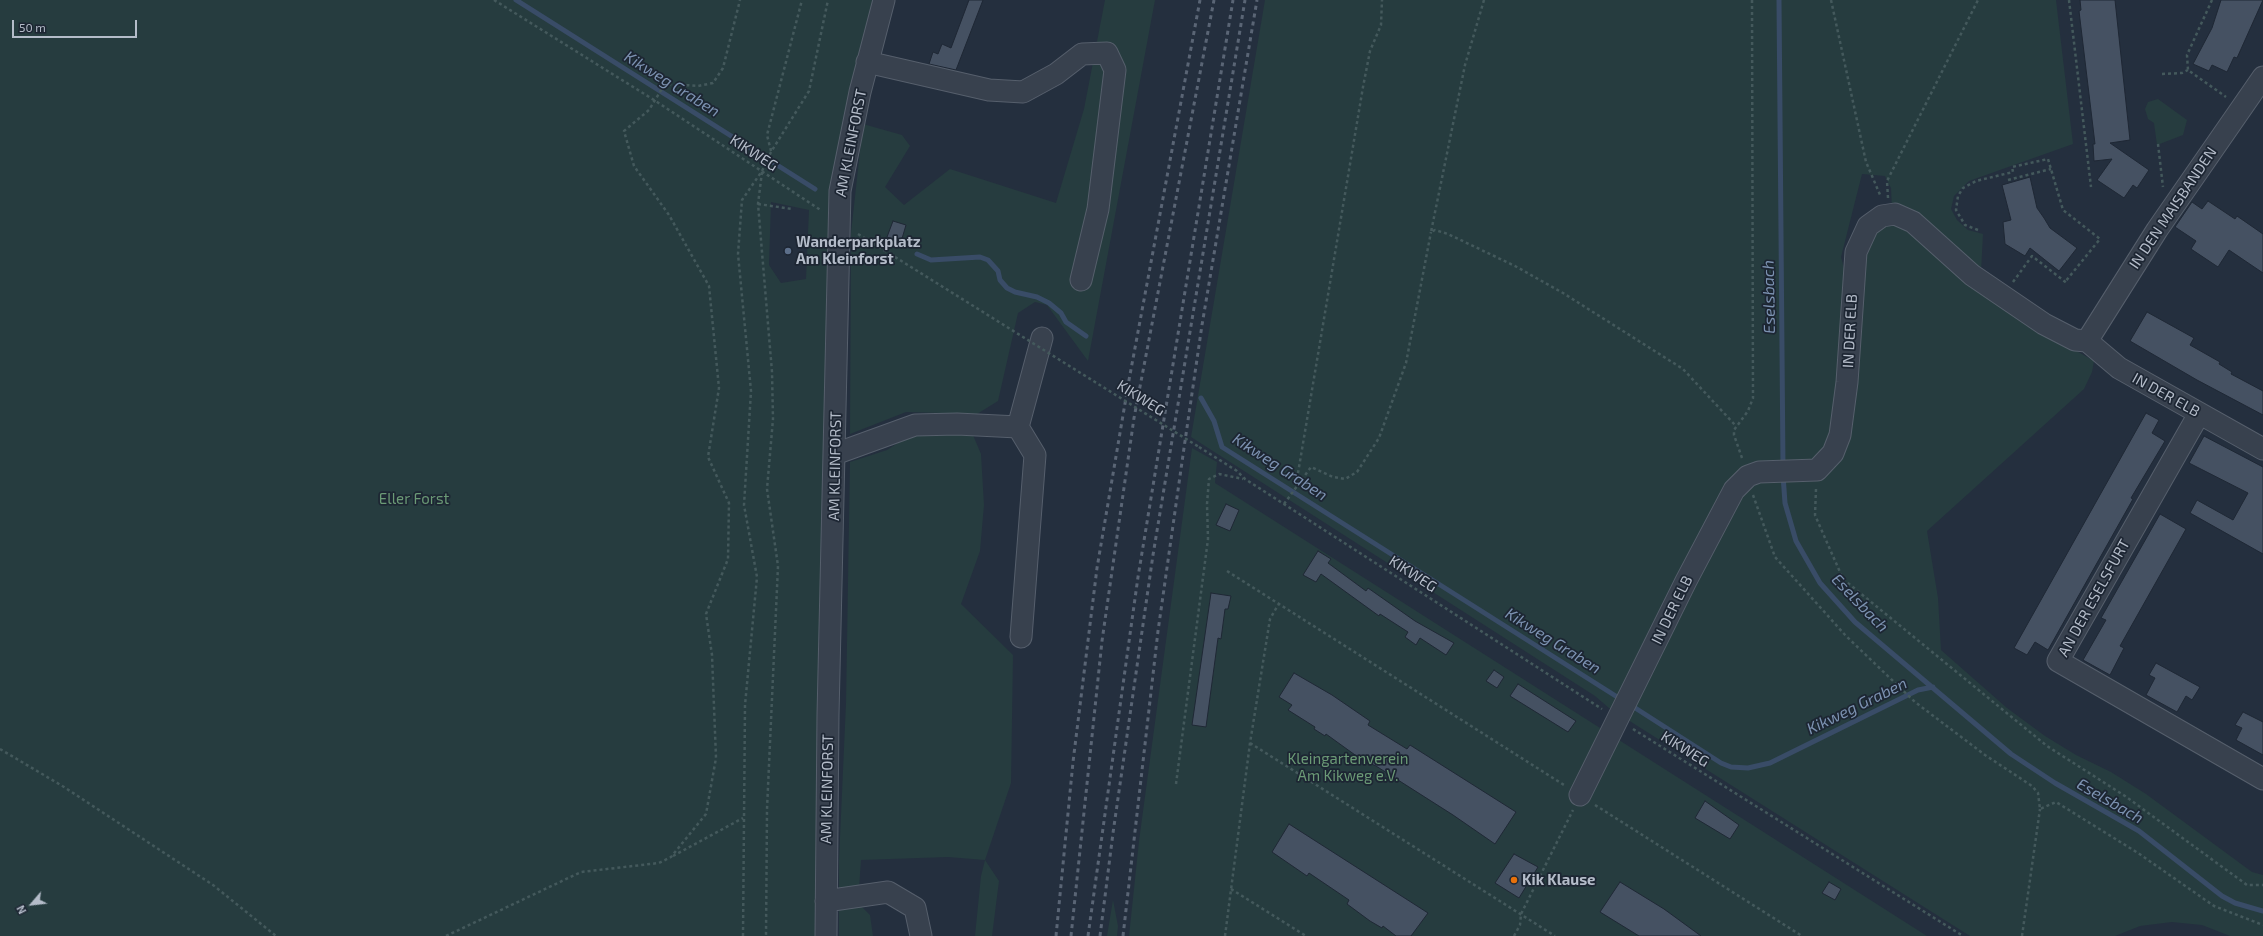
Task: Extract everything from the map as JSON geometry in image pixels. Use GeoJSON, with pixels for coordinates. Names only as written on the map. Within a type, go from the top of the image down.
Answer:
{"type":"FeatureCollection","features":[{"type":"Feature","properties":{"kind":"street","name":"AM KLEINFORST"},"geometry":{"type":"LineString","coordinates":[[826,936],[828,715],[835,454],[845,226],[845,157],[867,62],[884,0]]}},
{"type":"Feature","properties":{"kind":"street"},"geometry":{"type":"LineString","coordinates":[[867,62],[989,90],[1023,92],[1056,74],[1082,54],[1107,53],[1115,70],[1098,209],[1081,280]]}},
{"type":"Feature","properties":{"kind":"street","name":"IN DEN MAISBANDEN"},"geometry":{"type":"LineString","coordinates":[[2087,341],[2109,303],[2263,77]]}},
{"type":"Feature","properties":{"kind":"street","name":"IN DER ELB"},"geometry":{"type":"LineString","coordinates":[[1811,470],[1829,459],[1840,435],[1850,353],[1856,252],[1868,226],[1882,216],[1890,214],[1900,216],[1921,227],[1972,275],[2044,324],[2075,340],[2087,341],[2119,368],[2263,449]]}},
{"type":"Feature","properties":{"kind":"street"},"geometry":{"type":"LineString","coordinates":[[1021,637],[1035,456],[1018,427],[1042,338]]}},
{"type":"Feature","properties":{"kind":"street","name":"AN DER ESELSFURT"},"geometry":{"type":"LineString","coordinates":[[2199,414],[2058,660],[2263,779]]}},
{"type":"Feature","properties":{"kind":"street"},"geometry":{"type":"LineString","coordinates":[[835,454],[915,425],[957,424],[1018,427]]}},
{"type":"Feature","properties":{"kind":"street"},"geometry":{"type":"LineString","coordinates":[[1752,475],[1811,470]]}},
{"type":"Feature","properties":{"kind":"street","name":"IN DER ELB"},"geometry":{"type":"LineString","coordinates":[[1580,796],[1725,506],[1734,490],[1752,475]]}},
{"type":"Feature","properties":{"kind":"street"},"geometry":{"type":"LineString","coordinates":[[826,901],[888,892],[915,908],[921,936]]}},
{"type":"Feature","properties":{"kind":"path","name":"KIKWEG"},"geometry":{"type":"LineString","coordinates":[[494,0],[654,100],[845,226],[1237,471],[1245,479],[1284,504],[1623,709],[1963,936]]}},
{"type":"Feature","properties":{"kind":"path"},"geometry":{"type":"LineString","coordinates":[[671,857],[706,814],[716,758],[712,655],[706,614],[728,559],[729,503],[708,457],[719,388],[709,286],[668,215],[634,166],[624,131],[649,110],[663,88],[671,84],[698,86],[713,83],[723,68],[740,0]]}},
{"type":"Feature","properties":{"kind":"path"},"geometry":{"type":"LineString","coordinates":[[771,152],[767,135],[802,0]]}},
{"type":"Feature","properties":{"kind":"path"},"geometry":{"type":"LineString","coordinates":[[743,936],[743,818],[746,705],[757,577],[744,505],[751,391],[738,254],[742,200],[762,171],[771,152],[809,91],[828,0]]}},
{"type":"Feature","properties":{"kind":"path"},"geometry":{"type":"LineString","coordinates":[[1296,485],[1363,87],[1370,50],[1381,25],[1382,0]]}},
{"type":"Feature","properties":{"kind":"path"},"geometry":{"type":"LineString","coordinates":[[1284,504],[1296,485],[1311,467],[1333,477],[1345,479],[1357,472],[1379,438],[1406,364],[1465,65],[1484,0]]}},
{"type":"Feature","properties":{"kind":"path"},"geometry":{"type":"LineString","coordinates":[[1752,0],[1753,398],[1748,411],[1736,426],[1734,435],[1752,475],[1757,502],[1775,558],[1846,636],[1898,688],[1915,702],[2032,786],[2038,793],[2040,809],[2022,936]]}},
{"type":"Feature","properties":{"kind":"path"},"geometry":{"type":"LineString","coordinates":[[1831,0],[1866,162],[1872,178],[1890,214]]}},
{"type":"Feature","properties":{"kind":"path"},"geometry":{"type":"LineString","coordinates":[[1890,214],[1887,181],[1978,0]]}},
{"type":"Feature","properties":{"kind":"path"},"geometry":{"type":"LineString","coordinates":[[2069,0],[2091,187]]}},
{"type":"Feature","properties":{"kind":"path"},"geometry":{"type":"LineString","coordinates":[[2188,70],[2187,55],[2212,0]]}},
{"type":"Feature","properties":{"kind":"path"},"geometry":{"type":"LineString","coordinates":[[2162,74],[2182,73],[2188,70]]}},
{"type":"Feature","properties":{"kind":"path"},"geometry":{"type":"LineString","coordinates":[[2188,70],[2242,108]]}},
{"type":"Feature","properties":{"kind":"path"},"geometry":{"type":"LineString","coordinates":[[2158,144],[2163,190],[2178,201]]}},
{"type":"Feature","properties":{"kind":"path"},"geometry":{"type":"LineString","coordinates":[[2003,295],[2032,256],[2067,283],[2100,239],[2063,210],[2048,159],[2012,167],[2015,178]]}},
{"type":"Feature","properties":{"kind":"path"},"geometry":{"type":"LineString","coordinates":[[2008,180],[2051,169]]}},
{"type":"Feature","properties":{"kind":"path"},"geometry":{"type":"LineString","coordinates":[[762,171],[758,204],[772,372],[773,419],[767,489],[778,566],[767,809],[766,936]]}},
{"type":"Feature","properties":{"kind":"path"},"geometry":{"type":"LineString","coordinates":[[1978,230],[1965,225],[1960,219],[1956,210],[1958,196],[1968,184],[2014,172]]}},
{"type":"Feature","properties":{"kind":"path"},"geometry":{"type":"LineString","coordinates":[[758,204],[792,209]]}},
{"type":"Feature","properties":{"kind":"path"},"geometry":{"type":"LineString","coordinates":[[1431,232],[1435,230],[1448,234],[1515,266],[1563,293],[1683,369],[1736,426]]}},
{"type":"Feature","properties":{"kind":"path"},"geometry":{"type":"LineString","coordinates":[[1811,470],[1815,515],[1843,579],[2047,746],[2125,796],[2247,885],[2263,885]]}},
{"type":"Feature","properties":{"kind":"path"},"geometry":{"type":"LineString","coordinates":[[1176,784],[1208,539],[1207,504],[1209,479],[1218,474],[1245,479]]}},
{"type":"Feature","properties":{"kind":"path"},"geometry":{"type":"LineString","coordinates":[[1227,571],[1278,605],[1802,936]]}},
{"type":"Feature","properties":{"kind":"path"},"geometry":{"type":"LineString","coordinates":[[1225,936],[1250,743],[1270,619],[1278,605]]}},
{"type":"Feature","properties":{"kind":"path"},"geometry":{"type":"LineString","coordinates":[[1250,743],[1555,936]]}},
{"type":"Feature","properties":{"kind":"path"},"geometry":{"type":"LineString","coordinates":[[0,749],[64,786],[213,885],[276,936]]}},
{"type":"Feature","properties":{"kind":"path"},"geometry":{"type":"LineString","coordinates":[[1514,936],[1520,926],[1521,914],[1580,796]]}},
{"type":"Feature","properties":{"kind":"path"},"geometry":{"type":"LineString","coordinates":[[2040,809],[2056,802],[2138,853],[2214,906],[2263,925]]}},
{"type":"Feature","properties":{"kind":"path"},"geometry":{"type":"LineString","coordinates":[[446,936],[580,872],[659,863],[743,818]]}},
{"type":"Feature","properties":{"kind":"path"},"geometry":{"type":"LineString","coordinates":[[1231,889],[1306,936]]}},
{"type":"Feature","properties":{"kind":"green space","name":"Eller Forst"},"geometry":{"type":"Polygon","coordinates":[[[0,0],[879,0],[841,157],[823,936],[0,936],[0,0]],[[771,202],[769,265],[781,283],[806,279],[809,210],[771,202]]]}},
{"type":"Feature","properties":{"kind":"green space"},"geometry":{"type":"Polygon","coordinates":[[[1105,0],[1155,0],[1088,361],[1047,305],[1035,302],[1018,313],[998,401],[977,414],[906,412],[850,434],[851,233],[863,124],[902,135],[910,146],[885,187],[904,205],[950,169],[1056,203],[1084,109],[1105,0]]]}},
{"type":"Feature","properties":{"kind":"green space"},"geometry":{"type":"Polygon","coordinates":[[[1265,0],[2056,0],[2073,144],[1969,181],[1954,196],[1951,209],[1957,220],[1968,230],[1983,234],[1981,272],[1892,210],[1891,188],[1885,176],[1862,174],[1841,257],[1844,268],[1851,270],[1830,461],[1865,238],[1893,218],[2010,313],[2094,361],[2092,372],[2084,389],[1927,531],[1938,598],[1941,650],[2007,708],[2045,736],[2076,755],[2111,772],[2146,794],[2252,872],[2263,875],[2263,936],[2230,936],[2202,925],[2172,922],[2140,926],[2115,936],[1970,936],[1609,708],[1595,696],[1191,437],[1265,0]]]}},
{"type":"Feature","properties":{"kind":"green space"},"geometry":{"type":"Polygon","coordinates":[[[2158,99],[2187,120],[2183,135],[2157,145],[2154,123],[2148,119],[2145,109],[2148,102],[2158,99]]]}},
{"type":"Feature","properties":{"kind":"green space"},"geometry":{"type":"Polygon","coordinates":[[[970,428],[981,454],[984,505],[980,551],[961,604],[1013,655],[1011,783],[985,860],[948,857],[861,860],[858,903],[870,915],[873,936],[839,936],[839,860],[846,703],[850,462],[887,450],[920,429],[970,428]]]}},
{"type":"Feature","properties":{"kind":"green space","name":"Kleingartenverein Am Kikweg e.V."},"geometry":{"type":"Polygon","coordinates":[[[1192,448],[1217,462],[1215,483],[1927,936],[1129,936],[1139,841],[1192,448]]]}},
{"type":"Feature","properties":{"kind":"green space"},"geometry":{"type":"Polygon","coordinates":[[[985,860],[999,881],[992,936],[975,936],[981,876],[985,860]]]}},
{"type":"Feature","properties":{"kind":"green space"},"geometry":{"type":"Polygon","coordinates":[[[1113,900],[1118,926],[1117,936],[1107,936],[1113,900]]]}},
{"type":"Feature","properties":{"kind":"building"},"geometry":{"type":"Polygon","coordinates":[[[969,0],[983,0],[956,70],[929,64],[933,52],[938,54],[942,44],[951,48],[969,0]]]}},
{"type":"Feature","properties":{"kind":"building"},"geometry":{"type":"Polygon","coordinates":[[[2080,0],[2115,0],[2130,140],[2110,143],[2149,170],[2137,188],[2133,185],[2124,198],[2097,180],[2112,159],[2094,161],[2093,144],[2095,144],[2079,11],[2081,10],[2080,0]]]}},
{"type":"Feature","properties":{"kind":"building"},"geometry":{"type":"Polygon","coordinates":[[[2221,0],[2263,0],[2237,58],[2234,57],[2227,72],[2212,65],[2209,71],[2193,64],[2212,28],[2221,0]]]}},
{"type":"Feature","properties":{"kind":"building"},"geometry":{"type":"Polygon","coordinates":[[[2030,177],[2037,208],[2050,228],[2077,248],[2059,271],[2030,248],[2025,256],[2005,244],[2003,222],[2011,220],[2002,185],[2030,177]]]}},
{"type":"Feature","properties":{"kind":"building"},"geometry":{"type":"Polygon","coordinates":[[[2208,201],[2235,219],[2237,216],[2263,234],[2263,273],[2229,250],[2218,267],[2191,249],[2196,241],[2175,227],[2192,202],[2202,209],[2208,201]]]}},
{"type":"Feature","properties":{"kind":"building"},"geometry":{"type":"Polygon","coordinates":[[[893,221],[906,225],[901,242],[887,237],[893,221]]]}},
{"type":"Feature","properties":{"kind":"building"},"geometry":{"type":"Polygon","coordinates":[[[2147,312],[2194,338],[2190,345],[2220,362],[2219,364],[2232,372],[2231,374],[2263,391],[2263,415],[2197,380],[2130,341],[2147,312]]]}},
{"type":"Feature","properties":{"kind":"building"},"geometry":{"type":"Polygon","coordinates":[[[2146,413],[2159,420],[2152,433],[2165,441],[2131,498],[2133,499],[2048,650],[2035,642],[2027,655],[2014,648],[2146,413]]]}},
{"type":"Feature","properties":{"kind":"building"},"geometry":{"type":"Polygon","coordinates":[[[2204,436],[2263,467],[2263,554],[2190,513],[2197,500],[2233,520],[2248,493],[2189,463],[2204,436]]]}},
{"type":"Feature","properties":{"kind":"building"},"geometry":{"type":"Polygon","coordinates":[[[1226,504],[1239,510],[1230,531],[1216,525],[1226,504]]]}},
{"type":"Feature","properties":{"kind":"building"},"geometry":{"type":"Polygon","coordinates":[[[2160,514],[2186,529],[2120,646],[2124,648],[2110,675],[2083,660],[2106,620],[2101,618],[2160,514]]]}},
{"type":"Feature","properties":{"kind":"building"},"geometry":{"type":"Polygon","coordinates":[[[1318,551],[1331,559],[1328,563],[1366,591],[1368,588],[1415,621],[1454,643],[1446,655],[1420,638],[1416,645],[1405,637],[1408,632],[1380,614],[1379,616],[1321,574],[1316,582],[1303,575],[1318,551]]]}},
{"type":"Feature","properties":{"kind":"building"},"geometry":{"type":"Polygon","coordinates":[[[1211,593],[1231,596],[1228,609],[1225,609],[1221,639],[1218,638],[1206,727],[1192,725],[1211,593]]]}},
{"type":"Feature","properties":{"kind":"building"},"geometry":{"type":"Polygon","coordinates":[[[2156,663],[2200,687],[2192,700],[2186,696],[2177,712],[2146,695],[2155,678],[2149,675],[2156,663]]]}},
{"type":"Feature","properties":{"kind":"building"},"geometry":{"type":"Polygon","coordinates":[[[1494,670],[1504,677],[1497,688],[1486,681],[1494,670]]]}},
{"type":"Feature","properties":{"kind":"building"},"geometry":{"type":"Polygon","coordinates":[[[1294,673],[1332,695],[1370,721],[1368,725],[1407,749],[1410,745],[1516,812],[1495,844],[1453,815],[1376,766],[1362,760],[1326,734],[1325,736],[1314,729],[1315,727],[1288,710],[1292,705],[1279,697],[1294,673]]]}},
{"type":"Feature","properties":{"kind":"building"},"geometry":{"type":"Polygon","coordinates":[[[1518,684],[1576,721],[1568,732],[1510,696],[1518,684]]]}},
{"type":"Feature","properties":{"kind":"building"},"geometry":{"type":"Polygon","coordinates":[[[2243,712],[2263,722],[2263,755],[2236,740],[2242,728],[2235,725],[2243,712]]]}},
{"type":"Feature","properties":{"kind":"building"},"geometry":{"type":"Polygon","coordinates":[[[1705,801],[1739,825],[1730,839],[1695,818],[1705,801]]]}},
{"type":"Feature","properties":{"kind":"building"},"geometry":{"type":"Polygon","coordinates":[[[1289,824],[1428,913],[1411,936],[1396,936],[1383,926],[1382,928],[1370,921],[1347,904],[1349,900],[1309,873],[1307,876],[1272,852],[1289,824]]]}},
{"type":"Feature","properties":{"kind":"building"},"geometry":{"type":"Polygon","coordinates":[[[1514,854],[1538,867],[1519,898],[1495,883],[1514,854]]]}},
{"type":"Feature","properties":{"kind":"building"},"geometry":{"type":"Polygon","coordinates":[[[1620,882],[1664,909],[1701,936],[1639,936],[1600,912],[1620,882]]]}},
{"type":"Feature","properties":{"kind":"building"},"geometry":{"type":"Polygon","coordinates":[[[1829,882],[1841,889],[1835,900],[1822,893],[1829,882]]]}},
{"type":"Feature","properties":{"kind":"waterway","name":"Kikweg Graben"},"geometry":{"type":"LineString","coordinates":[[516,0],[815,189]]}},
{"type":"Feature","properties":{"kind":"waterway","name":"Eselsbach"},"geometry":{"type":"LineString","coordinates":[[1779,0],[1783,467]]}},
{"type":"Feature","properties":{"kind":"waterway","name":"Kikweg Graben"},"geometry":{"type":"LineString","coordinates":[[917,254],[931,260],[980,257],[988,260],[998,271],[1000,280],[1007,288],[1015,292],[1037,297],[1049,303],[1061,313],[1066,322],[1086,336]]}},
{"type":"Feature","properties":{"kind":"waterway","name":"Kikweg Graben"},"geometry":{"type":"LineString","coordinates":[[1201,398],[1214,421],[1222,447],[1622,700]]}},
{"type":"Feature","properties":{"kind":"waterway","name":"Eselsbach"},"geometry":{"type":"LineString","coordinates":[[1783,475],[1785,503],[1796,541],[1820,583],[1855,622],[2011,754],[2055,783],[2139,831],[2222,896],[2235,903],[2263,911]]}},
{"type":"Feature","properties":{"kind":"waterway","name":"Kikweg Graben"},"geometry":{"type":"LineString","coordinates":[[1629,704],[1721,763],[1731,767],[1748,768],[1770,763],[1918,690],[1933,687]]}},
{"type":"Feature","properties":{"kind":"railway"},"geometry":{"type":"LineString","coordinates":[[1056,936],[1073,762],[1097,568],[1129,380],[1200,0]]}},
{"type":"Feature","properties":{"kind":"railway"},"geometry":{"type":"LineString","coordinates":[[1071,936],[1102,641],[1134,418],[1214,0]]}},
{"type":"Feature","properties":{"kind":"railway"},"geometry":{"type":"LineString","coordinates":[[1088,936],[1138,577],[1233,0]]}},
{"type":"Feature","properties":{"kind":"railway"},"geometry":{"type":"LineString","coordinates":[[1100,936],[1113,833],[1153,555],[1245,0]]}},
{"type":"Feature","properties":{"kind":"railway"},"geometry":{"type":"LineString","coordinates":[[1123,936],[1158,631],[1184,448],[1202,325],[1257,0]]}},
{"type":"Feature","properties":{"kind":"place","name":"Wanderparkplatz Am Kleinforst"},"geometry":{"type":"Point","coordinates":[788,251]}},
{"type":"Feature","properties":{"kind":"place","name":"Kik Klause"},"geometry":{"type":"Point","coordinates":[1514,880]}}]}
